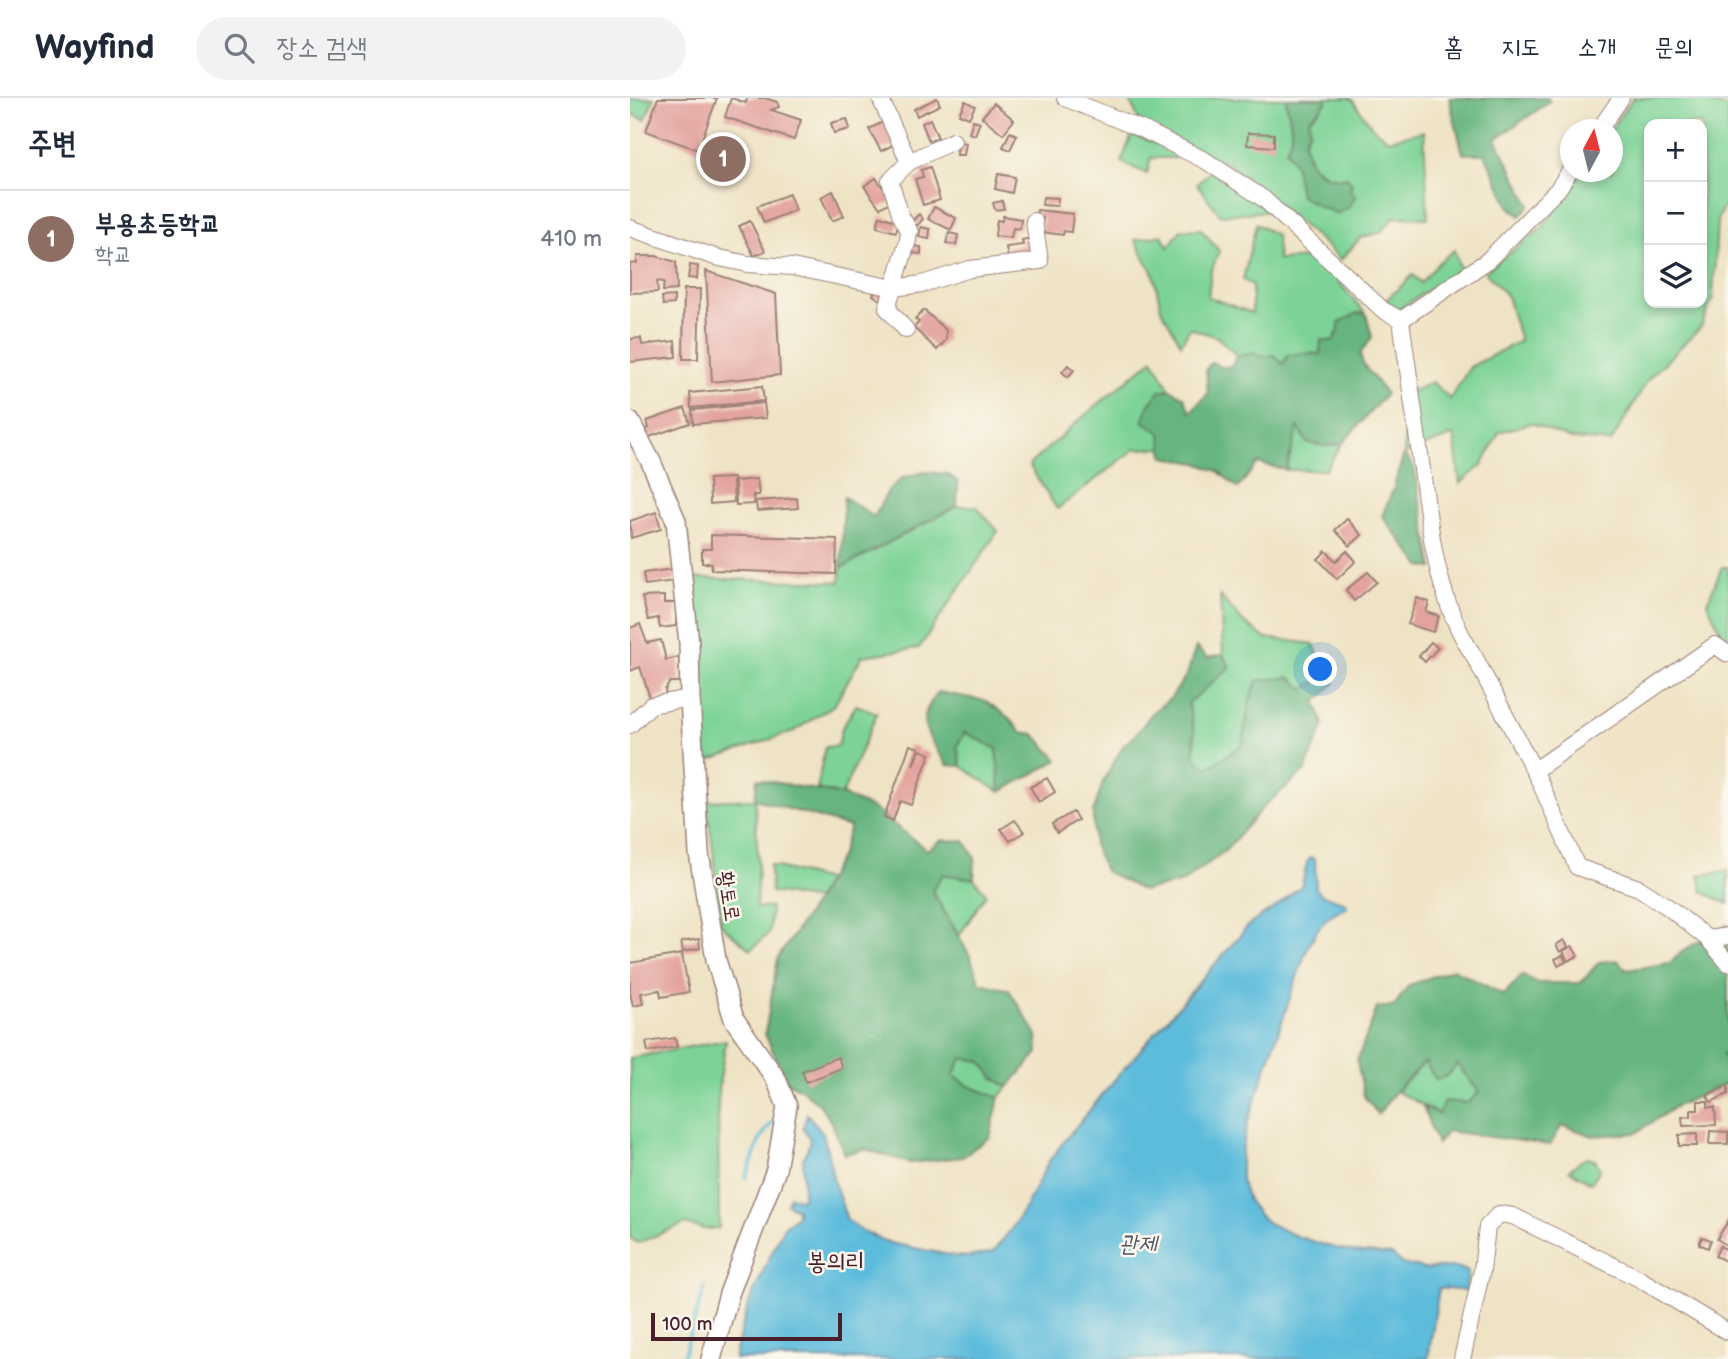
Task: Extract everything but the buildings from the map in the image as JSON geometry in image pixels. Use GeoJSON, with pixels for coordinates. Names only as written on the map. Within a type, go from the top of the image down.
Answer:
{"type":"FeatureCollection","features":[{"type":"Feature","properties":{"kind":"main road","name":"황토로"},"geometry":{"type":"LineString","coordinates":[[630,422],[651,462],[676,521],[689,643],[699,853],[716,960],[734,1019],[776,1079],[787,1106],[776,1170],[729,1294],[711,1359]]}},
{"type":"Feature","properties":{"kind":"street"},"geometry":{"type":"LineString","coordinates":[[880,98],[909,162]]}},
{"type":"Feature","properties":{"kind":"street"},"geometry":{"type":"LineString","coordinates":[[1065,98],[1146,131],[1206,161],[1264,200],[1383,310],[1401,320]]}},
{"type":"Feature","properties":{"kind":"street"},"geometry":{"type":"LineString","coordinates":[[1607,119],[1621,98]]}},
{"type":"Feature","properties":{"kind":"street"},"geometry":{"type":"LineString","coordinates":[[906,330],[887,308],[909,230],[901,216],[890,181],[909,162],[953,141]]}},
{"type":"Feature","properties":{"kind":"street"},"geometry":{"type":"LineString","coordinates":[[1401,320],[1487,261],[1563,182]]}},
{"type":"Feature","properties":{"kind":"street"},"geometry":{"type":"LineString","coordinates":[[630,228],[737,262],[792,267],[894,288],[922,284],[970,269],[1040,261],[1034,221]]}},
{"type":"Feature","properties":{"kind":"street"},"geometry":{"type":"LineString","coordinates":[[1401,320],[1440,584],[1463,639],[1534,771],[1577,867],[1639,888],[1708,939],[1728,963]]}},
{"type":"Feature","properties":{"kind":"street"},"geometry":{"type":"LineString","coordinates":[[1534,771],[1715,645],[1728,654]]}},
{"type":"Feature","properties":{"kind":"street"},"geometry":{"type":"LineString","coordinates":[[630,725],[651,705],[690,698]]}},
{"type":"Feature","properties":{"kind":"street"},"geometry":{"type":"LineString","coordinates":[[1708,939],[1728,936]]}},
{"type":"Feature","properties":{"kind":"street"},"geometry":{"type":"LineString","coordinates":[[1462,1359],[1482,1270],[1487,1227],[1499,1214],[1513,1216],[1638,1278],[1728,1332]]}},
{"type":"Feature","properties":{"kind":"green space"},"geometry":{"type":"Polygon","coordinates":[[[630,98],[654,98],[645,120],[630,113],[630,98]]]}},
{"type":"Feature","properties":{"kind":"green space"},"geometry":{"type":"Polygon","coordinates":[[[1132,98],[1288,98],[1286,102],[1291,132],[1286,149],[1295,164],[1300,195],[1337,213],[1350,190],[1340,179],[1326,175],[1311,164],[1304,141],[1310,130],[1309,119],[1319,111],[1327,101],[1326,98],[1351,98],[1372,127],[1388,140],[1424,131],[1428,218],[1394,217],[1381,232],[1360,238],[1341,260],[1230,165],[1141,124],[1130,101],[1132,98]]]}},
{"type":"Feature","properties":{"kind":"green space"},"geometry":{"type":"Polygon","coordinates":[[[1288,98],[1326,98],[1327,101],[1319,111],[1309,119],[1310,130],[1304,141],[1308,159],[1314,168],[1327,176],[1347,177],[1352,184],[1350,190],[1356,196],[1349,207],[1337,214],[1300,195],[1295,165],[1286,149],[1291,138],[1286,101],[1288,98]]]}},
{"type":"Feature","properties":{"kind":"green space"},"geometry":{"type":"Polygon","coordinates":[[[1449,98],[1547,98],[1550,101],[1496,139],[1530,205],[1520,216],[1509,206],[1485,154],[1463,154],[1449,98]]]}},
{"type":"Feature","properties":{"kind":"green space"},"geometry":{"type":"Polygon","coordinates":[[[1633,98],[1710,98],[1709,103],[1728,108],[1728,198],[1717,220],[1713,297],[1701,327],[1649,378],[1611,442],[1571,439],[1532,423],[1499,432],[1483,464],[1460,484],[1454,435],[1404,454],[1405,393],[1432,382],[1450,399],[1470,367],[1520,341],[1507,296],[1485,272],[1542,228],[1575,182],[1623,182],[1623,119],[1618,119],[1633,98]]]}},
{"type":"Feature","properties":{"kind":"green space"},"geometry":{"type":"Polygon","coordinates":[[[1132,135],[1175,151],[1175,158],[1151,158],[1147,174],[1121,162],[1132,135]]]}},
{"type":"Feature","properties":{"kind":"green space"},"geometry":{"type":"Polygon","coordinates":[[[1210,171],[1270,211],[1220,215],[1197,184],[1210,171]]]}},
{"type":"Feature","properties":{"kind":"green space"},"geometry":{"type":"Polygon","coordinates":[[[1256,224],[1276,235],[1278,260],[1311,258],[1332,274],[1366,314],[1357,313],[1339,330],[1320,355],[1305,353],[1283,364],[1255,353],[1238,356],[1217,337],[1190,328],[1181,344],[1161,309],[1154,275],[1135,240],[1162,235],[1168,247],[1181,230],[1201,229],[1219,251],[1211,272],[1208,297],[1252,313],[1252,285],[1243,280],[1256,224]]]}},
{"type":"Feature","properties":{"kind":"green space"},"geometry":{"type":"Polygon","coordinates":[[[1454,250],[1460,269],[1399,309],[1385,301],[1413,275],[1421,283],[1439,262],[1454,250]]]}},
{"type":"Feature","properties":{"kind":"green space"},"geometry":{"type":"Polygon","coordinates":[[[1357,313],[1366,314],[1372,337],[1360,354],[1363,364],[1386,394],[1342,444],[1326,446],[1307,443],[1298,427],[1286,470],[1258,463],[1238,488],[1218,471],[1197,463],[1164,457],[1161,433],[1143,421],[1148,406],[1160,391],[1170,389],[1184,397],[1190,412],[1208,394],[1206,369],[1212,362],[1221,367],[1230,367],[1238,356],[1255,353],[1263,357],[1274,355],[1283,364],[1288,355],[1320,354],[1321,340],[1333,341],[1339,330],[1339,323],[1357,313]]]}},
{"type":"Feature","properties":{"kind":"green space"},"geometry":{"type":"Polygon","coordinates":[[[1153,359],[1170,389],[1160,391],[1148,406],[1161,433],[1163,448],[1135,449],[1057,509],[1029,465],[1153,359]]]}},
{"type":"Feature","properties":{"kind":"green space"},"geometry":{"type":"Polygon","coordinates":[[[1298,426],[1326,446],[1342,444],[1325,470],[1286,470],[1298,426]]]}},
{"type":"Feature","properties":{"kind":"green space"},"geometry":{"type":"Polygon","coordinates":[[[1404,454],[1414,467],[1433,568],[1421,566],[1382,516],[1404,454]]]}},
{"type":"Feature","properties":{"kind":"green space"},"geometry":{"type":"Polygon","coordinates":[[[924,472],[948,474],[958,482],[957,506],[841,568],[844,497],[874,517],[888,491],[902,478],[924,472]]]}},
{"type":"Feature","properties":{"kind":"green space"},"geometry":{"type":"Polygon","coordinates":[[[957,506],[976,506],[998,531],[919,648],[862,656],[834,705],[794,731],[706,762],[688,578],[840,582],[841,568],[957,506]]]}},
{"type":"Feature","properties":{"kind":"green space"},"geometry":{"type":"Polygon","coordinates":[[[1722,567],[1728,567],[1728,639],[1723,636],[1707,603],[1722,567]]]}},
{"type":"Feature","properties":{"kind":"green space"},"geometry":{"type":"Polygon","coordinates":[[[1220,596],[1242,621],[1265,638],[1314,644],[1325,676],[1304,689],[1250,699],[1242,745],[1208,768],[1195,759],[1194,731],[1188,703],[1230,667],[1223,655],[1220,596]]]}},
{"type":"Feature","properties":{"kind":"green space"},"geometry":{"type":"Polygon","coordinates":[[[1196,647],[1207,658],[1223,655],[1230,667],[1188,703],[1194,731],[1195,758],[1208,768],[1242,745],[1250,699],[1257,681],[1290,677],[1304,689],[1325,676],[1335,683],[1316,702],[1324,725],[1305,771],[1264,806],[1226,850],[1183,882],[1143,891],[1105,871],[1094,846],[1093,813],[1103,782],[1123,746],[1153,712],[1171,698],[1187,674],[1196,647]]]}},
{"type":"Feature","properties":{"kind":"green space"},"geometry":{"type":"Polygon","coordinates":[[[938,692],[986,701],[1009,718],[1021,732],[1034,734],[1058,760],[1000,792],[997,749],[965,732],[957,746],[961,766],[947,765],[925,726],[927,709],[938,692]]]}},
{"type":"Feature","properties":{"kind":"green space"},"geometry":{"type":"Polygon","coordinates":[[[856,705],[877,713],[842,795],[817,789],[825,747],[838,746],[842,728],[856,705]]]}},
{"type":"Feature","properties":{"kind":"green space"},"geometry":{"type":"Polygon","coordinates":[[[965,732],[997,749],[1000,792],[961,766],[957,746],[965,732]]]}},
{"type":"Feature","properties":{"kind":"green space"},"geometry":{"type":"Polygon","coordinates":[[[757,779],[842,795],[874,809],[927,850],[941,840],[965,841],[975,858],[974,879],[943,874],[932,891],[970,956],[980,983],[1009,990],[1037,1035],[1038,1053],[1008,1087],[993,1077],[981,1061],[962,1058],[953,1075],[969,1086],[999,1098],[990,1137],[962,1157],[910,1163],[864,1149],[845,1154],[820,1105],[801,1089],[787,1082],[765,1034],[778,958],[816,901],[841,855],[850,827],[755,799],[757,779]]]}},
{"type":"Feature","properties":{"kind":"green space"},"geometry":{"type":"Polygon","coordinates":[[[755,799],[758,865],[756,908],[771,907],[769,933],[751,950],[721,925],[706,801],[755,799]]]}},
{"type":"Feature","properties":{"kind":"green space"},"geometry":{"type":"Polygon","coordinates":[[[770,865],[827,880],[816,900],[771,892],[770,865]]]}},
{"type":"Feature","properties":{"kind":"green space"},"geometry":{"type":"Polygon","coordinates":[[[1728,871],[1728,904],[1703,892],[1699,875],[1728,871]]]}},
{"type":"Feature","properties":{"kind":"green space"},"geometry":{"type":"Polygon","coordinates":[[[942,874],[974,879],[986,894],[959,936],[932,891],[942,874]]]}},
{"type":"Feature","properties":{"kind":"green space"},"geometry":{"type":"Polygon","coordinates":[[[1728,925],[1728,1056],[1723,1054],[1728,1065],[1728,1083],[1676,1106],[1636,1133],[1593,1136],[1562,1125],[1550,1145],[1447,1131],[1437,1144],[1423,1107],[1439,1114],[1444,1101],[1468,1103],[1479,1092],[1457,1064],[1447,1076],[1436,1080],[1425,1062],[1378,1114],[1364,1096],[1357,1061],[1377,1008],[1394,1006],[1409,985],[1453,969],[1504,995],[1522,975],[1537,983],[1581,983],[1599,962],[1617,960],[1627,970],[1670,963],[1684,950],[1728,925]]]}},
{"type":"Feature","properties":{"kind":"green space"},"geometry":{"type":"Polygon","coordinates":[[[726,1040],[718,1092],[719,1228],[705,1229],[684,1224],[638,1243],[630,1238],[630,1058],[726,1040]]]}},
{"type":"Feature","properties":{"kind":"green space"},"geometry":{"type":"Polygon","coordinates":[[[962,1058],[981,1061],[993,1077],[1008,1087],[999,1098],[969,1086],[953,1075],[962,1058]]]}},
{"type":"Feature","properties":{"kind":"green space"},"geometry":{"type":"Polygon","coordinates":[[[1425,1062],[1456,1063],[1479,1092],[1468,1103],[1439,1114],[1396,1091],[1425,1062]]]}},
{"type":"Feature","properties":{"kind":"green space"},"geometry":{"type":"Polygon","coordinates":[[[1587,1157],[1596,1161],[1600,1170],[1591,1183],[1569,1170],[1587,1157]]]}},
{"type":"Feature","properties":{"kind":"water","name":"관제"},"geometry":{"type":"Polygon","coordinates":[[[1311,857],[1315,860],[1316,889],[1322,895],[1346,903],[1347,906],[1325,920],[1305,954],[1248,1121],[1241,1155],[1241,1180],[1248,1200],[1259,1215],[1268,1223],[1296,1236],[1352,1252],[1392,1255],[1402,1264],[1425,1269],[1456,1267],[1468,1271],[1466,1291],[1439,1288],[1428,1359],[734,1359],[750,1300],[783,1228],[797,1215],[797,1209],[787,1204],[790,1196],[803,1198],[803,1159],[810,1143],[803,1128],[807,1114],[823,1133],[834,1182],[847,1220],[866,1233],[890,1243],[954,1256],[969,1257],[993,1252],[1010,1231],[1049,1161],[1069,1135],[1250,924],[1302,885],[1311,857]]]}},
{"type":"Feature","properties":{"kind":"waterway"},"geometry":{"type":"LineString","coordinates":[[746,1178],[760,1139],[772,1122]]}},
{"type":"Feature","properties":{"kind":"waterway"},"geometry":{"type":"LineString","coordinates":[[682,1359],[705,1287]]}},
{"type":"Feature","properties":{"kind":"place","name":"부용초등학교"},"geometry":{"type":"Point","coordinates":[723,159]}},
{"type":"Feature","properties":{"kind":"district","name":"봉의리"},"geometry":{"type":"Point","coordinates":[836,1261]}}]}
